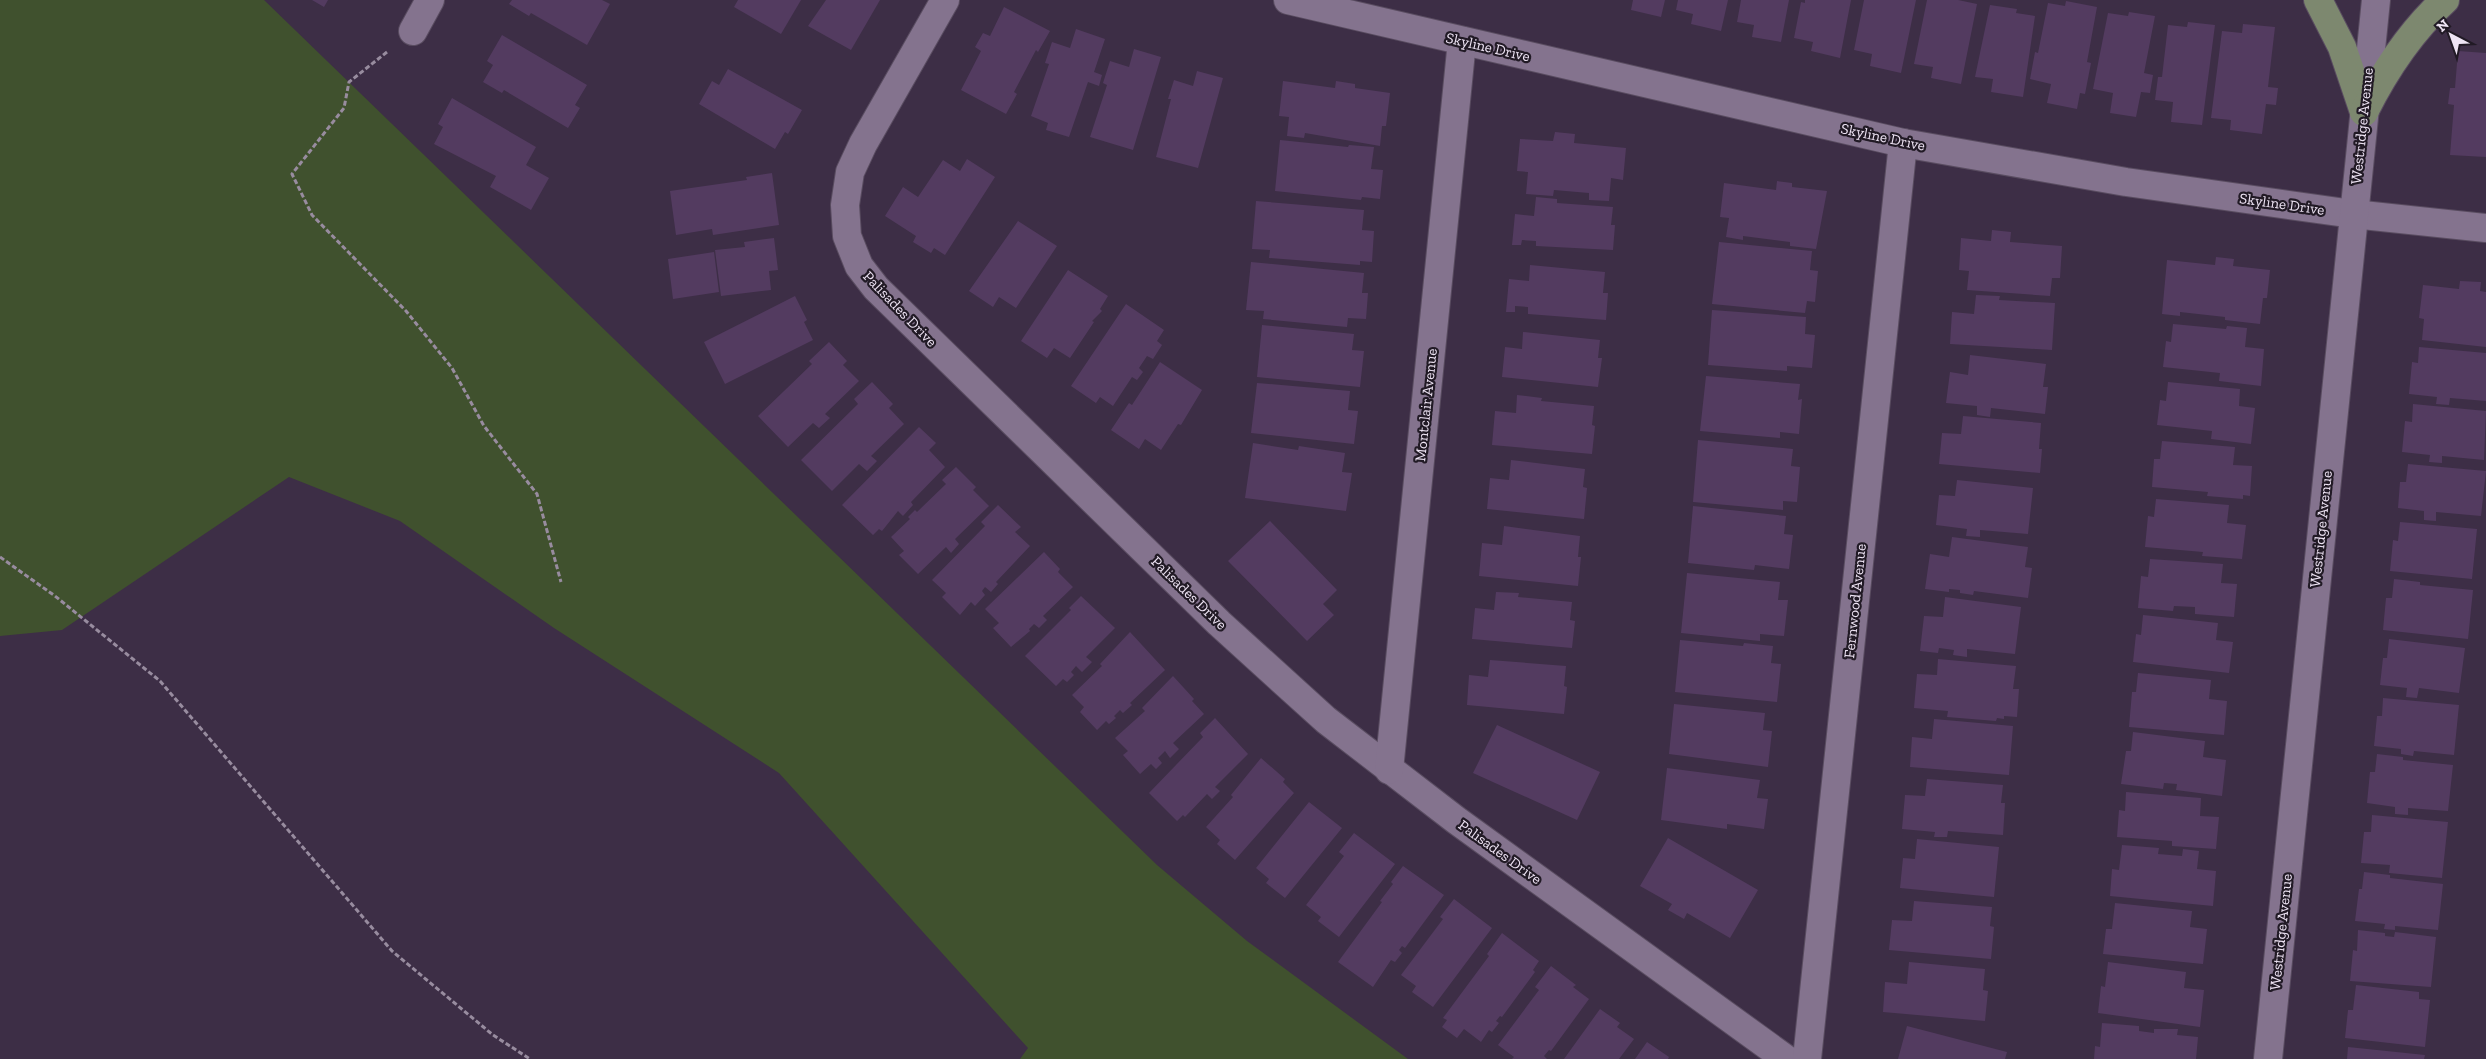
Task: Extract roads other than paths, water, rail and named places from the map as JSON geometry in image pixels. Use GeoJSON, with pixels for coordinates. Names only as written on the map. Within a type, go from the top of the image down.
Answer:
{"type":"FeatureCollection","features":[{"type":"Feature","properties":{"kind":"main road"},"geometry":{"type":"LineString","coordinates":[[2318,0],[2342,47],[2364,112]]}},
{"type":"Feature","properties":{"kind":"main road"},"geometry":{"type":"LineString","coordinates":[[2364,112],[2383,74],[2406,42],[2445,0]]}},
{"type":"Feature","properties":{"kind":"street"},"geometry":{"type":"LineString","coordinates":[[413,31],[430,0]]}},
{"type":"Feature","properties":{"kind":"street","name":"Palisades Drive"},"geometry":{"type":"LineString","coordinates":[[945,0],[863,144],[850,172],[845,206],[847,236],[859,266],[876,288],[1219,623],[1326,720],[1390,770],[1786,1059]]}},
{"type":"Feature","properties":{"kind":"street","name":"Skyline Drive"},"geometry":{"type":"LineString","coordinates":[[1288,0],[1903,143],[2126,182],[2353,214],[2486,228]]}},
{"type":"Feature","properties":{"kind":"street","name":"Westridge Avenue"},"geometry":{"type":"LineString","coordinates":[[2268,1059],[2376,0]]}},
{"type":"Feature","properties":{"kind":"street","name":"Montclair Avenue"},"geometry":{"type":"LineString","coordinates":[[1390,770],[1462,40]]}},
{"type":"Feature","properties":{"kind":"street","name":"Fernwood Avenue"},"geometry":{"type":"LineString","coordinates":[[1807,1059],[1903,143]]}}]}
